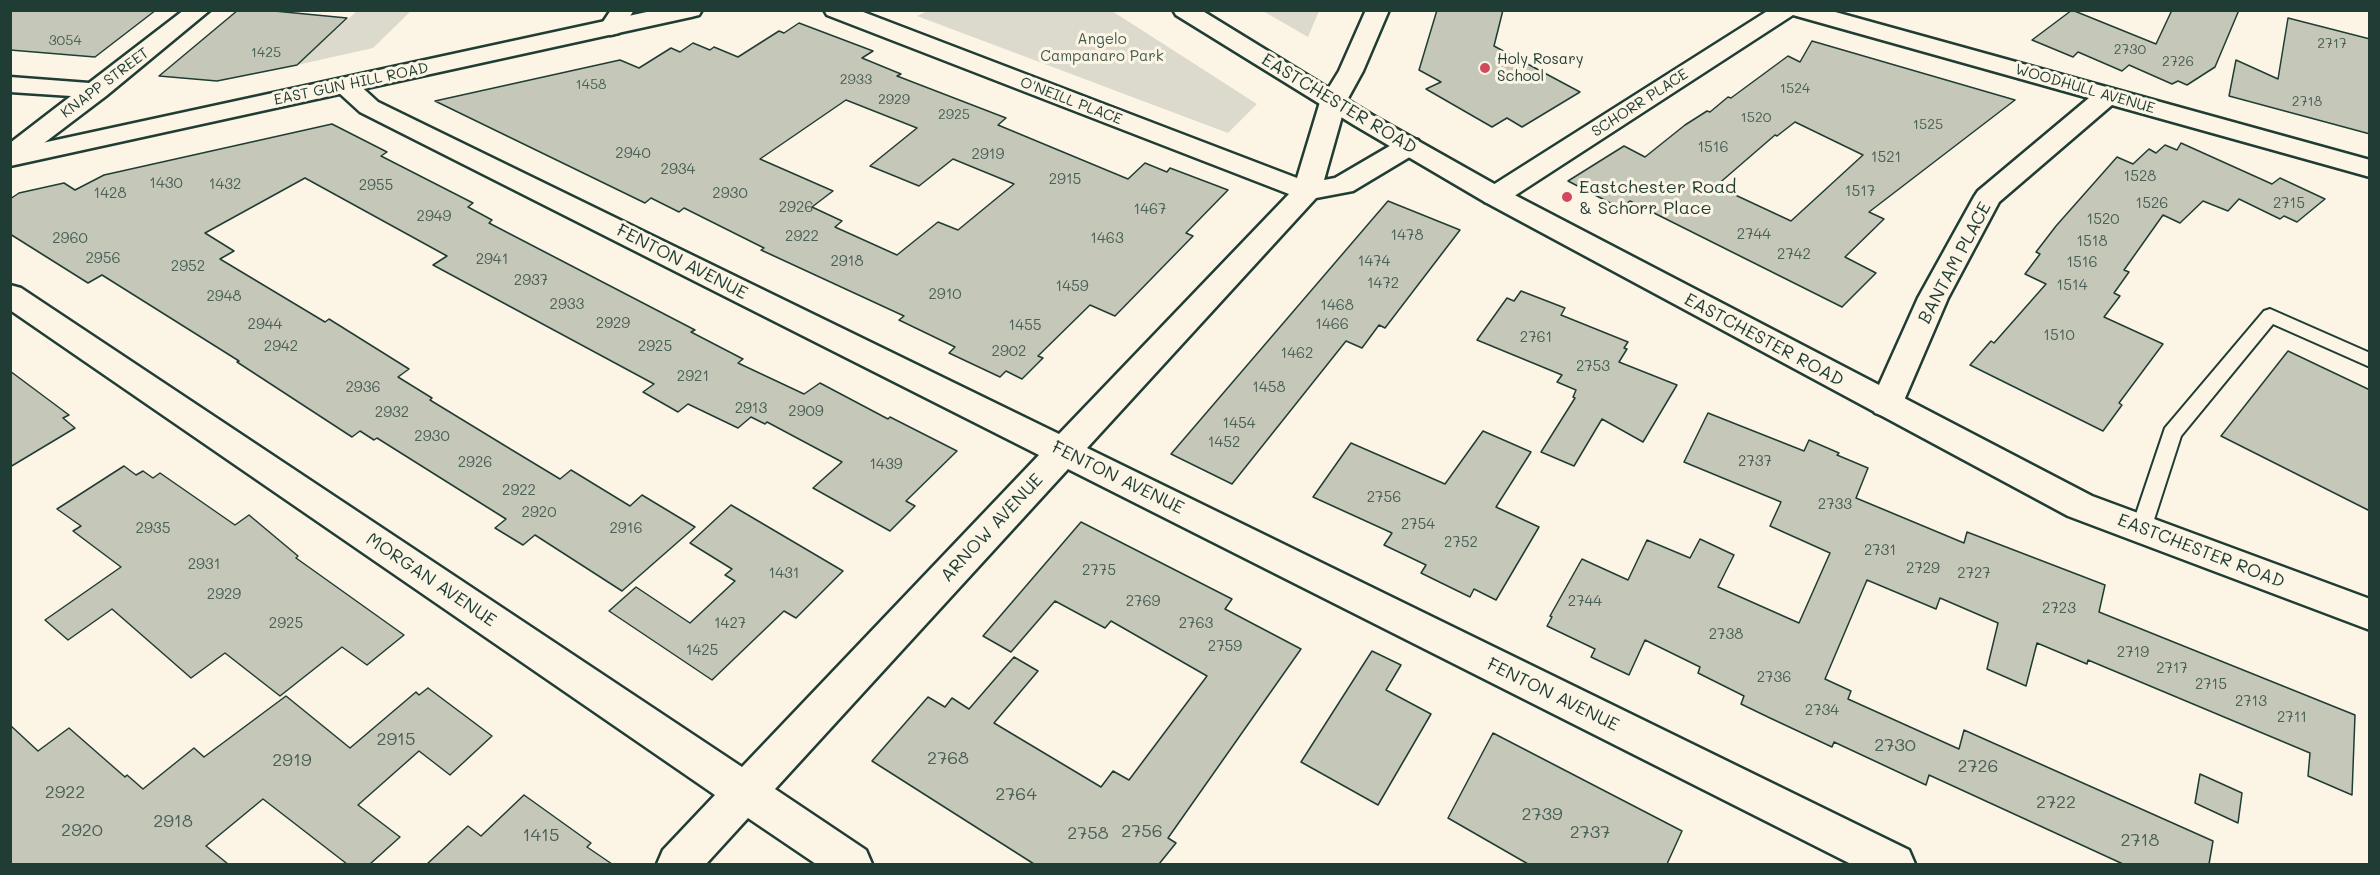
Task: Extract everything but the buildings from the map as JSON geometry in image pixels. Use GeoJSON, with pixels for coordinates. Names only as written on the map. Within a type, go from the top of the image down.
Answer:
{"type":"FeatureCollection","features":[{"type":"Feature","properties":{"kind":"street","name":"KNAPP STREET"},"geometry":{"type":"LineString","coordinates":[[10,157],[200,10]]}},
{"type":"Feature","properties":{"kind":"street","name":"EAST GUN HILL ROAD"},"geometry":{"type":"LineString","coordinates":[[10,157],[346,86],[617,19],[691,10]]}},
{"type":"Feature","properties":{"kind":"street","name":"O'NEILL PLACE"},"geometry":{"type":"LineString","coordinates":[[835,10],[1307,191]]}},
{"type":"Feature","properties":{"kind":"street","name":"EASTCHESTER ROAD"},"geometry":{"type":"LineString","coordinates":[[1184,10],[1333,102],[1495,196],[2080,506],[2370,615]]}},
{"type":"Feature","properties":{"kind":"street","name":"ARNOW AVENUE"},"geometry":{"type":"LineString","coordinates":[[678,864],[1307,191],[1333,102],[1351,71],[1378,10]]}},
{"type":"Feature","properties":{"kind":"street","name":"SCHORR PLACE"},"geometry":{"type":"LineString","coordinates":[[1495,196],[1786,10]]}},
{"type":"Feature","properties":{"kind":"street","name":"WOODHULL AVENUE"},"geometry":{"type":"LineString","coordinates":[[1800,10],[2370,169]]}},
{"type":"Feature","properties":{"kind":"street"},"geometry":{"type":"LineString","coordinates":[[10,84],[97,91]]}},
{"type":"Feature","properties":{"kind":"street","name":"FENTON AVENUE"},"geometry":{"type":"LineString","coordinates":[[346,86],[369,107],[1894,864]]}},
{"type":"Feature","properties":{"kind":"street","name":"BANTAM PLACE"},"geometry":{"type":"LineString","coordinates":[[1886,405],[1933,298],[1988,197],[2108,95]]}},
{"type":"Feature","properties":{"kind":"street"},"geometry":{"type":"LineString","coordinates":[[1307,191],[1343,185],[1409,146]]}},
{"type":"Feature","properties":{"kind":"street","name":"MORGAN AVENUE"},"geometry":{"type":"LineString","coordinates":[[10,295],[851,864]]}},
{"type":"Feature","properties":{"kind":"lane"},"geometry":{"type":"LineString","coordinates":[[2141,529],[2172,433],[2270,315],[2370,361]]}},
{"type":"Feature","properties":{"kind":"green space","name":"Angelo Campanaro Park"},"geometry":{"type":"Polygon","coordinates":[[[930,10],[1112,11],[1257,104],[1228,133],[917,16],[930,10]]]}},
{"type":"Feature","properties":{"kind":"green space"},"geometry":{"type":"Polygon","coordinates":[[[357,11],[411,11],[373,48],[297,65],[357,11]]]}},
{"type":"Feature","properties":{"kind":"green space"},"geometry":{"type":"Polygon","coordinates":[[[1263,11],[1319,11],[1308,37],[1263,11]]]}},
{"type":"Feature","properties":{"kind":"place","name":"Holy Rosary School"},"geometry":{"type":"Point","coordinates":[1485,68]}},
{"type":"Feature","properties":{"kind":"place","name":"Eastchester Road & Schorr Place"},"geometry":{"type":"Point","coordinates":[1567,197]}}]}
